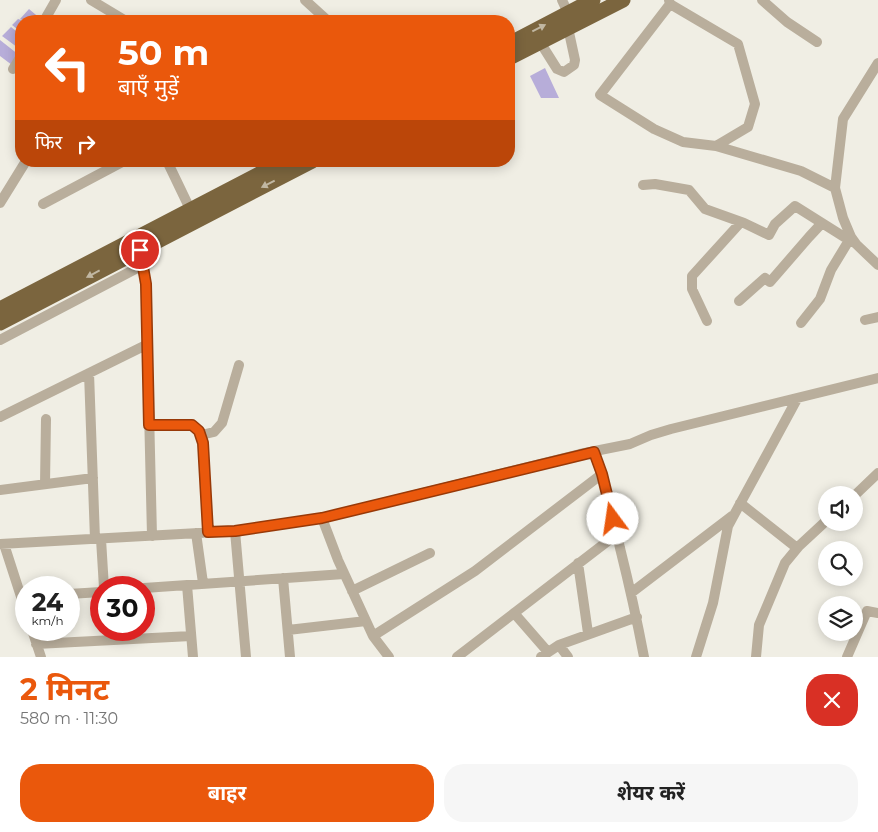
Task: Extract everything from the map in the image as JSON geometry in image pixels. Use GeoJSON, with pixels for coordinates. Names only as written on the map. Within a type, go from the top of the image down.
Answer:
{"type":"FeatureCollection","features":[{"type":"Feature","properties":{"kind":"highway"},"geometry":{"type":"LineString","coordinates":[[515,41],[567,16],[593,0]]}},
{"type":"Feature","properties":{"kind":"highway"},"geometry":{"type":"LineString","coordinates":[[515,55],[540,42],[567,16],[623,0]]}},
{"type":"Feature","properties":{"kind":"highway"},"geometry":{"type":"LineString","coordinates":[[0,309],[273,167]]}},
{"type":"Feature","properties":{"kind":"highway"},"geometry":{"type":"LineString","coordinates":[[0,323],[300,167]]}},
{"type":"Feature","properties":{"kind":"street"},"geometry":{"type":"LineString","coordinates":[[49,15],[56,0]]}},
{"type":"Feature","properties":{"kind":"street"},"geometry":{"type":"LineString","coordinates":[[91,0],[116,15]]}},
{"type":"Feature","properties":{"kind":"street"},"geometry":{"type":"LineString","coordinates":[[306,0],[322,15]]}},
{"type":"Feature","properties":{"kind":"street"},"geometry":{"type":"LineString","coordinates":[[762,0],[787,22],[817,42]]}},
{"type":"Feature","properties":{"kind":"street"},"geometry":{"type":"LineString","coordinates":[[716,146],[748,127],[755,104],[738,44],[669,2],[600,95],[654,129],[683,142],[716,146],[801,171],[835,188]]}},
{"type":"Feature","properties":{"kind":"street"},"geometry":{"type":"LineString","coordinates":[[540,42],[557,69],[564,72],[574,65],[575,60],[567,16]]}},
{"type":"Feature","properties":{"kind":"street"},"geometry":{"type":"LineString","coordinates":[[801,323],[820,299],[831,270],[850,238],[835,188],[843,119],[878,63]]}},
{"type":"Feature","properties":{"kind":"street"},"geometry":{"type":"LineString","coordinates":[[0,203],[22,167]]}},
{"type":"Feature","properties":{"kind":"street"},"geometry":{"type":"LineString","coordinates":[[43,204],[113,167]]}},
{"type":"Feature","properties":{"kind":"street"},"geometry":{"type":"LineString","coordinates":[[170,167],[191,211]]}},
{"type":"Feature","properties":{"kind":"street"},"geometry":{"type":"LineString","coordinates":[[643,185],[655,184],[689,190],[705,209],[741,222],[769,235],[775,224],[795,206],[850,238],[878,266]]}},
{"type":"Feature","properties":{"kind":"street"},"geometry":{"type":"LineString","coordinates":[[707,321],[692,289],[692,276],[741,222]]}},
{"type":"Feature","properties":{"kind":"street"},"geometry":{"type":"LineString","coordinates":[[739,301],[765,278],[770,282],[822,223]]}},
{"type":"Feature","properties":{"kind":"street"},"geometry":{"type":"LineString","coordinates":[[140,250],[146,284],[152,536]]}},
{"type":"Feature","properties":{"kind":"street"},"geometry":{"type":"LineString","coordinates":[[0,340],[143,265]]}},
{"type":"Feature","properties":{"kind":"street"},"geometry":{"type":"LineString","coordinates":[[865,320],[878,317]]}},
{"type":"Feature","properties":{"kind":"street"},"geometry":{"type":"LineString","coordinates":[[0,417],[148,344]]}},
{"type":"Feature","properties":{"kind":"street"},"geometry":{"type":"LineString","coordinates":[[201,435],[214,432],[222,423],[239,365]]}},
{"type":"Feature","properties":{"kind":"street"},"geometry":{"type":"LineString","coordinates":[[89,373],[93,478],[103,576]]}},
{"type":"Feature","properties":{"kind":"street"},"geometry":{"type":"LineString","coordinates":[[15,576],[2,544],[235,531],[322,518],[630,444],[671,429],[878,378]]}},
{"type":"Feature","properties":{"kind":"street"},"geometry":{"type":"LineString","coordinates":[[696,657],[713,603],[728,526],[796,399]]}},
{"type":"Feature","properties":{"kind":"street"},"geometry":{"type":"LineString","coordinates":[[45,484],[46,419]]}},
{"type":"Feature","properties":{"kind":"street"},"geometry":{"type":"LineString","coordinates":[[149,425],[192,425],[201,435],[208,532]]}},
{"type":"Feature","properties":{"kind":"street"},"geometry":{"type":"LineString","coordinates":[[594,452],[602,474],[617,534],[637,617],[644,657]]}},
{"type":"Feature","properties":{"kind":"street"},"geometry":{"type":"LineString","coordinates":[[373,636],[475,571],[602,474]]}},
{"type":"Feature","properties":{"kind":"street"},"geometry":{"type":"LineString","coordinates":[[863,489],[877,477]]}},
{"type":"Feature","properties":{"kind":"street"},"geometry":{"type":"LineString","coordinates":[[0,490],[93,478]]}},
{"type":"Feature","properties":{"kind":"street"},"geometry":{"type":"LineString","coordinates":[[740,503],[797,548]]}},
{"type":"Feature","properties":{"kind":"street"},"geometry":{"type":"LineString","coordinates":[[631,593],[734,514]]}},
{"type":"Feature","properties":{"kind":"street"},"geometry":{"type":"LineString","coordinates":[[322,518],[344,574],[373,636],[388,657]]}},
{"type":"Feature","properties":{"kind":"street"},"geometry":{"type":"LineString","coordinates":[[756,657],[760,625],[784,563],[818,528]]}},
{"type":"Feature","properties":{"kind":"street"},"geometry":{"type":"LineString","coordinates":[[235,531],[246,657]]}},
{"type":"Feature","properties":{"kind":"street"},"geometry":{"type":"LineString","coordinates":[[196,533],[203,583]]}},
{"type":"Feature","properties":{"kind":"street"},"geometry":{"type":"LineString","coordinates":[[458,657],[617,534]]}},
{"type":"Feature","properties":{"kind":"street"},"geometry":{"type":"LineString","coordinates":[[352,591],[430,553]]}},
{"type":"Feature","properties":{"kind":"street"},"geometry":{"type":"LineString","coordinates":[[578,563],[588,633]]}},
{"type":"Feature","properties":{"kind":"street"},"geometry":{"type":"LineString","coordinates":[[155,587],[344,574]]}},
{"type":"Feature","properties":{"kind":"street"},"geometry":{"type":"LineString","coordinates":[[283,578],[290,657]]}},
{"type":"Feature","properties":{"kind":"street"},"geometry":{"type":"LineString","coordinates":[[187,585],[193,657]]}},
{"type":"Feature","properties":{"kind":"street"},"geometry":{"type":"LineString","coordinates":[[847,657],[867,611],[878,614]]}},
{"type":"Feature","properties":{"kind":"street"},"geometry":{"type":"LineString","coordinates":[[514,613],[544,655],[559,644],[637,617]]}},
{"type":"Feature","properties":{"kind":"street"},"geometry":{"type":"LineString","coordinates":[[288,630],[366,621]]}},
{"type":"Feature","properties":{"kind":"street"},"geometry":{"type":"LineString","coordinates":[[36,644],[191,636]]}},
{"type":"Feature","properties":{"kind":"street"},"geometry":{"type":"LineString","coordinates":[[35,641],[40,657]]}},
{"type":"Feature","properties":{"kind":"street"},"geometry":{"type":"LineString","coordinates":[[559,644],[568,657]]}},
{"type":"Feature","properties":{"kind":"building"},"geometry":{"type":"Polygon","coordinates":[[[29,9],[36,15],[24,15],[29,9]]]}},
{"type":"Feature","properties":{"kind":"building"},"geometry":{"type":"Polygon","coordinates":[[[11,27],[15,30],[15,46],[2,36],[11,27]]]}},
{"type":"Feature","properties":{"kind":"building"},"geometry":{"type":"Polygon","coordinates":[[[0,40],[15,52],[15,61],[12,65],[0,56],[0,40]]]}},
{"type":"Feature","properties":{"kind":"building"},"geometry":{"type":"Polygon","coordinates":[[[545,68],[559,98],[541,98],[530,76],[545,68]]]}},
{"type":"Feature","properties":{"kind":"route"},"geometry":{"type":"LineString","coordinates":[[140,250],[146,284],[149,425],[192,425],[199,431],[203,443],[208,532],[235,531],[322,518],[594,452],[602,474],[613,519]]}}]}
